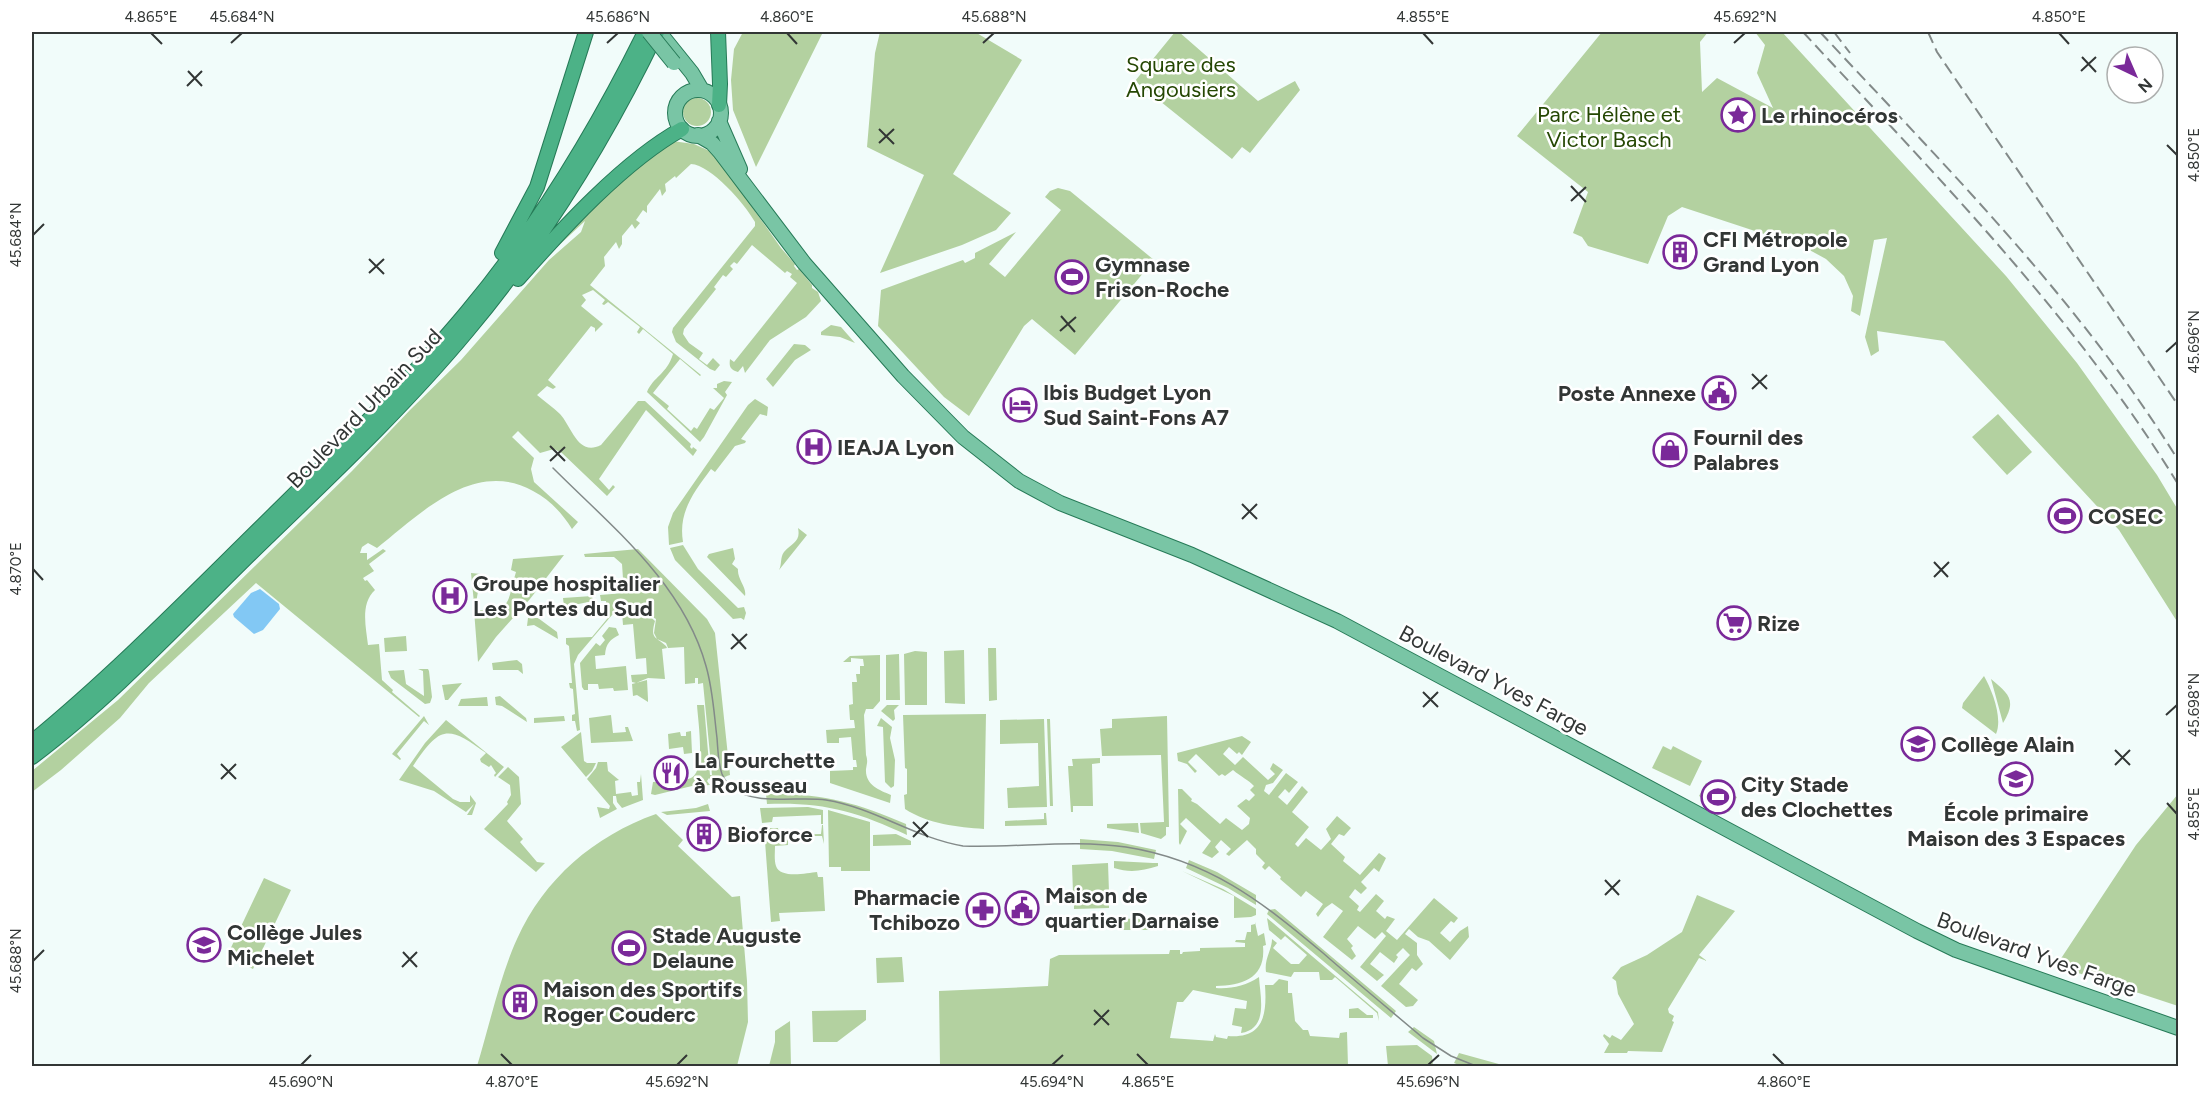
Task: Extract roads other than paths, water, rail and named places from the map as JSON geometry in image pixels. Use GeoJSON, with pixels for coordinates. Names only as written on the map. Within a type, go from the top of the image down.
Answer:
{"type":"FeatureCollection","features":[{"type":"Feature","properties":{"kind":"highway"},"geometry":{"type":"LineString","coordinates":[[469,310],[472,296],[500,258],[537,187],[586,32]]}},
{"type":"Feature","properties":{"kind":"highway","name":"Boulevard Urbain Sud"},"geometry":{"type":"LineString","coordinates":[[32,742],[107,677],[336,453],[409,379],[469,310],[515,249],[571,166],[647,32]]}},
{"type":"Feature","properties":{"kind":"highway","name":"Boulevard Urbain Sud"},"geometry":{"type":"LineString","coordinates":[[32,757],[119,682],[207,597],[394,412],[468,329],[505,283],[582,171],[634,80],[658,32]]}},
{"type":"Feature","properties":{"kind":"highway"},"geometry":{"type":"LineString","coordinates":[[718,32],[719,105]]}},
{"type":"Feature","properties":{"kind":"highway"},"geometry":{"type":"LineString","coordinates":[[468,329],[482,321],[528,267],[607,187],[641,157],[682,129]]}},
{"type":"Feature","properties":{"kind":"main road"},"geometry":{"type":"LineString","coordinates":[[647,32],[676,59],[683,81],[675,117],[682,129],[712,143],[752,192]]}},
{"type":"Feature","properties":{"kind":"main road"},"geometry":{"type":"LineString","coordinates":[[658,32],[676,59],[702,90],[715,98],[719,105],[719,121],[752,192]]}},
{"type":"Feature","properties":{"kind":"main road"},"geometry":{"type":"LineString","coordinates":[[680,99],[690,91],[702,90]]}},
{"type":"Feature","properties":{"kind":"main road"},"geometry":{"type":"LineString","coordinates":[[699,135],[711,131],[719,121]]}},
{"type":"Feature","properties":{"kind":"main road","name":"Boulevard Yves Farge"},"geometry":{"type":"LineString","coordinates":[[752,192],[792,248],[903,376],[947,422],[1019,481],[1040,493],[1192,555],[1337,621],[1956,950],[2178,1028]]}},
{"type":"Feature","properties":{"kind":"water"},"geometry":{"type":"Polygon","coordinates":[[[260,589],[279,604],[280,609],[263,630],[254,634],[233,614],[251,593],[260,589]]]}},
{"type":"Feature","properties":{"kind":"tram line"},"geometry":{"type":"LineString","coordinates":[[553,468],[643,558],[681,608],[706,666],[712,693],[722,774],[728,784],[742,794],[764,799],[815,799],[844,804],[928,837],[963,846],[1106,845],[1156,853],[1183,862],[1232,885],[1278,916],[1423,1038],[1451,1056],[1476,1066]]}},
{"type":"Feature","properties":{"kind":"railway"},"geometry":{"type":"LineString","coordinates":[[1803,32],[1953,194],[2049,305],[2138,422],[2178,484]]}},
{"type":"Feature","properties":{"kind":"railway"},"geometry":{"type":"LineString","coordinates":[[1820,32],[2010,237],[2099,345],[2178,460]]}},
{"type":"Feature","properties":{"kind":"railway"},"geometry":{"type":"LineString","coordinates":[[1834,32],[1850,53]]}},
{"type":"Feature","properties":{"kind":"railway"},"geometry":{"type":"LineString","coordinates":[[1928,32],[1937,52],[2178,405]]}},
{"type":"Feature","properties":{"kind":"place","name":"Le rhinocéros"},"geometry":{"type":"Point","coordinates":[1738,115]}},
{"type":"Feature","properties":{"kind":"place","name":"CFI Métropole Grand Lyon"},"geometry":{"type":"Point","coordinates":[1680,252]}},
{"type":"Feature","properties":{"kind":"place","name":"Gymnase Frison-Roche"},"geometry":{"type":"Point","coordinates":[1072,277]}},
{"type":"Feature","properties":{"kind":"place","name":"Poste Annexe"},"geometry":{"type":"Point","coordinates":[1719,393]}},
{"type":"Feature","properties":{"kind":"place","name":"Ibis Budget Lyon Sud Saint-Fons A7"},"geometry":{"type":"Point","coordinates":[1020,405]}},
{"type":"Feature","properties":{"kind":"place","name":"IEAJA Lyon"},"geometry":{"type":"Point","coordinates":[814,447]}},
{"type":"Feature","properties":{"kind":"place","name":"Fournil des Palabres"},"geometry":{"type":"Point","coordinates":[1670,450]}},
{"type":"Feature","properties":{"kind":"place","name":"COSEC"},"geometry":{"type":"Point","coordinates":[2065,516]}},
{"type":"Feature","properties":{"kind":"place","name":"Groupe hospitalier Les Portes du Sud"},"geometry":{"type":"Point","coordinates":[450,596]}},
{"type":"Feature","properties":{"kind":"place","name":"Rize"},"geometry":{"type":"Point","coordinates":[1734,623]}},
{"type":"Feature","properties":{"kind":"place","name":"Collège Alain"},"geometry":{"type":"Point","coordinates":[1918,744]}},
{"type":"Feature","properties":{"kind":"place","name":"La Fourchette à Rousseau"},"geometry":{"type":"Point","coordinates":[671,773]}},
{"type":"Feature","properties":{"kind":"place","name":"École primaire Maison des 3 Espaces"},"geometry":{"type":"Point","coordinates":[2016,779]}},
{"type":"Feature","properties":{"kind":"place","name":"City Stade des Clochettes"},"geometry":{"type":"Point","coordinates":[1718,797]}},
{"type":"Feature","properties":{"kind":"place","name":"Bioforce"},"geometry":{"type":"Point","coordinates":[704,834]}},
{"type":"Feature","properties":{"kind":"place","name":"Maison de quartier Darnaise"},"geometry":{"type":"Point","coordinates":[1022,908]}},
{"type":"Feature","properties":{"kind":"place","name":"Pharmacie Tchibozo"},"geometry":{"type":"Point","coordinates":[983,910]}},
{"type":"Feature","properties":{"kind":"place","name":"Collège Jules Michelet"},"geometry":{"type":"Point","coordinates":[204,945]}},
{"type":"Feature","properties":{"kind":"place","name":"Stade Auguste Delaune"},"geometry":{"type":"Point","coordinates":[629,948]}},
{"type":"Feature","properties":{"kind":"place","name":"Maison des Sportifs Roger Couderc"},"geometry":{"type":"Point","coordinates":[520,1002]}},
{"type":"Feature","properties":{"kind":"park label","name":"Square des Angousiers"},"geometry":{"type":"Point","coordinates":[1181,76]}},
{"type":"Feature","properties":{"kind":"park label","name":"Parc Hélène et Victor Basch"},"geometry":{"type":"Point","coordinates":[1609,126]}}]}
